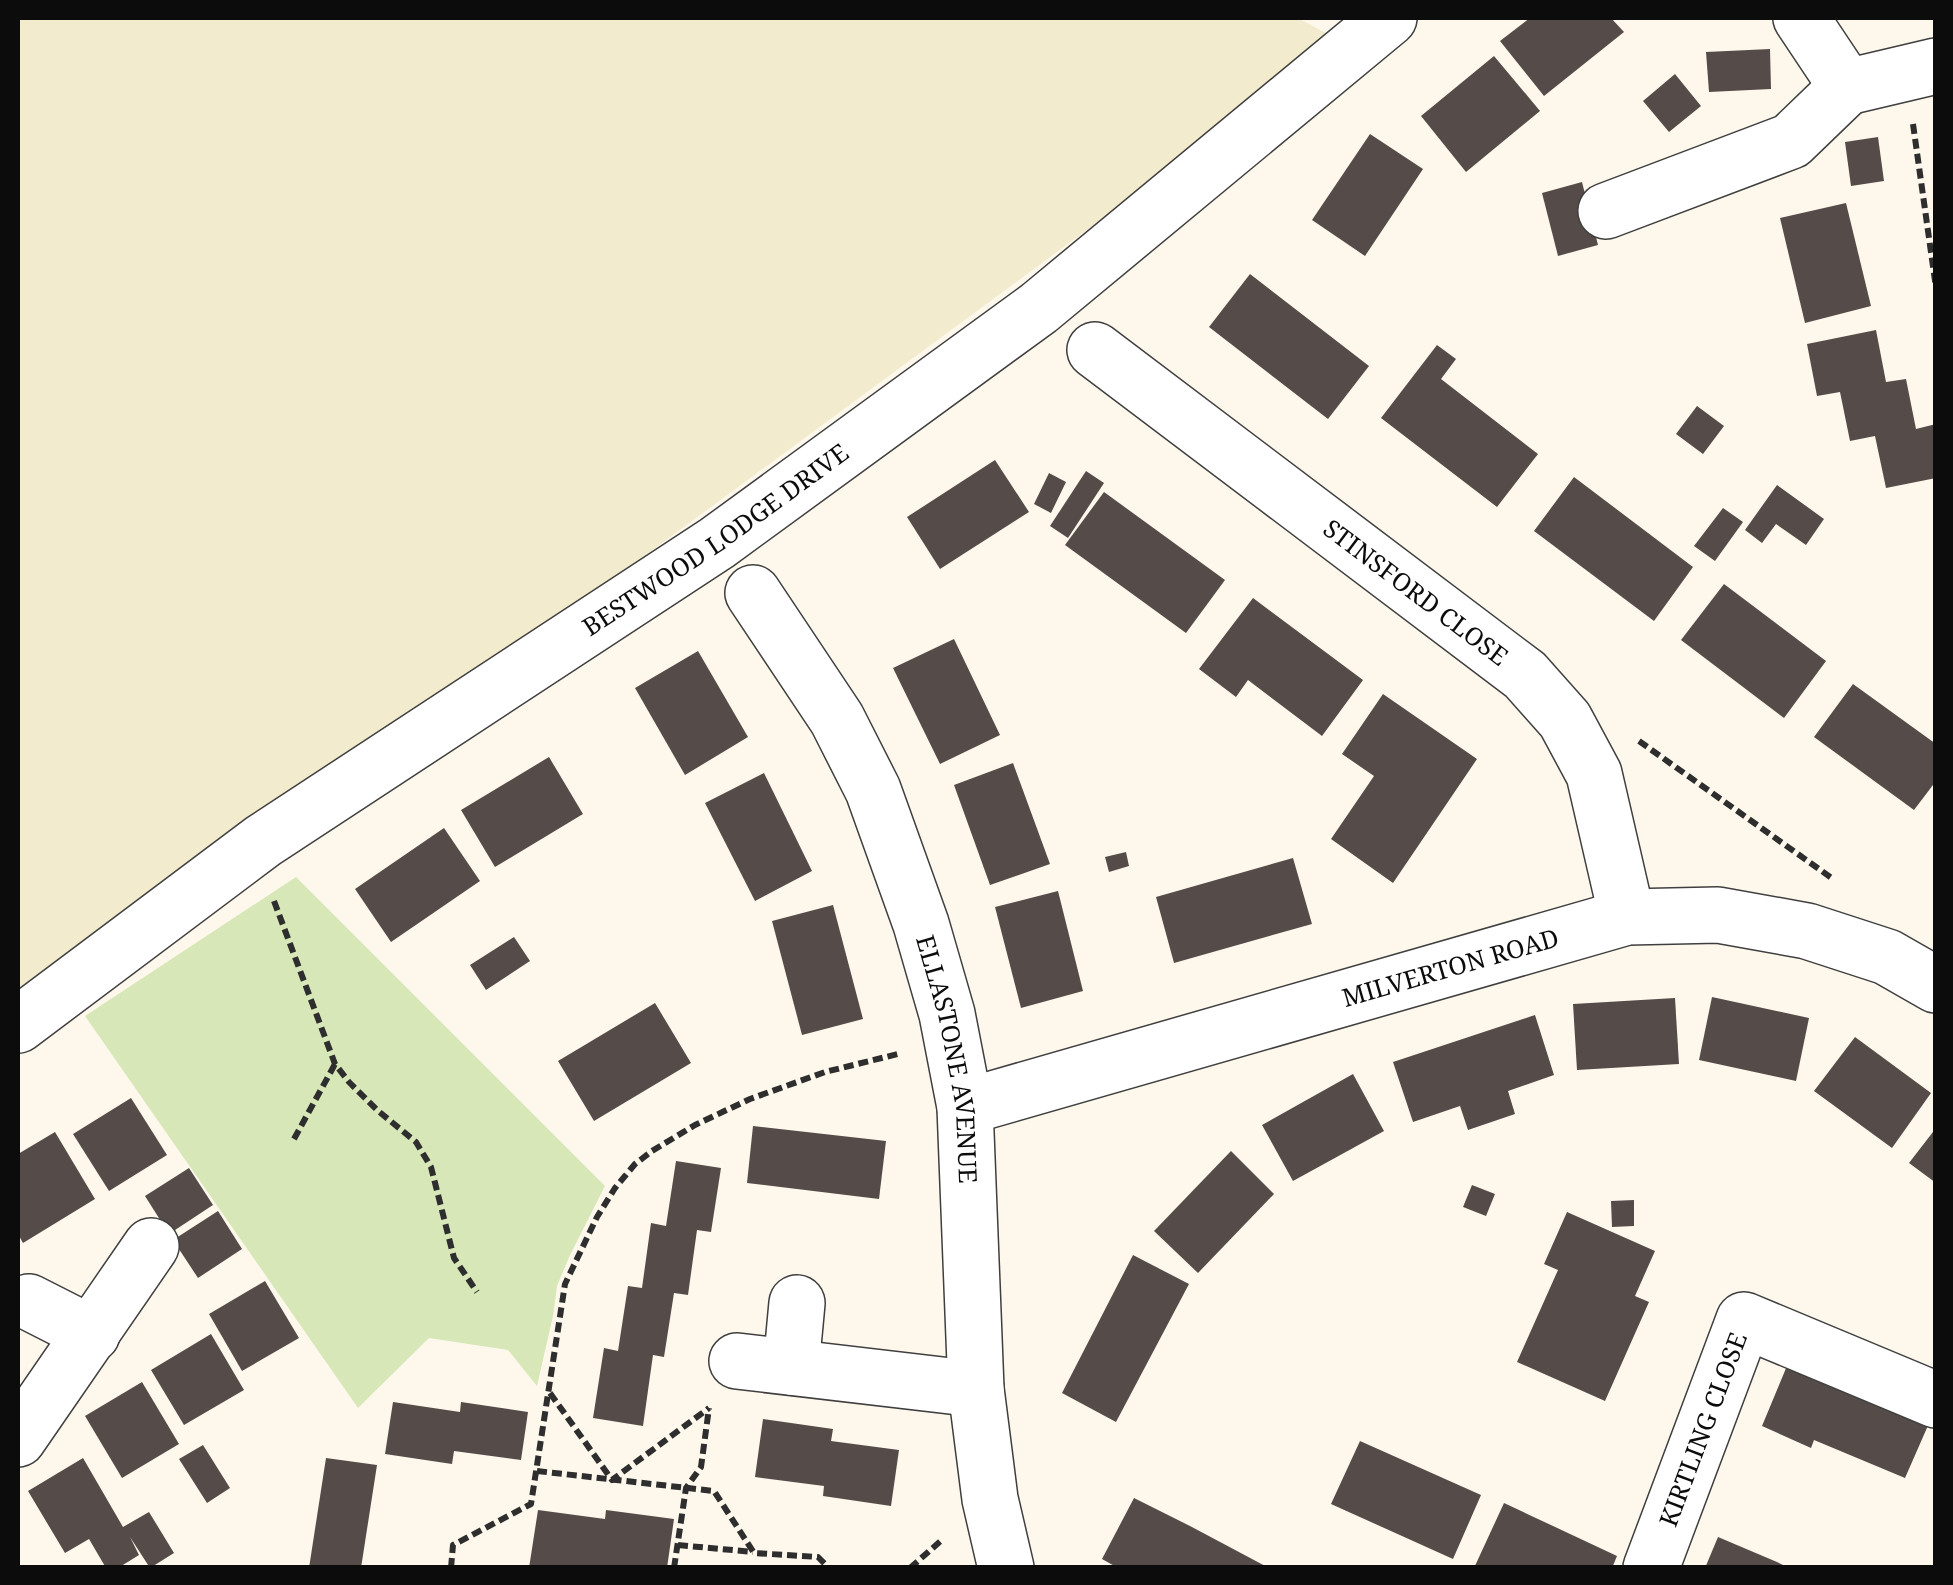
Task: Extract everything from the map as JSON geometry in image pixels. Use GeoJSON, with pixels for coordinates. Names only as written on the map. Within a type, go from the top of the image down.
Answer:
{"type":"FeatureCollection","features":[{"type":"Feature","properties":{"kind":"street","name":"BESTWOOD LODGE DRIVE"},"geometry":{"type":"LineString","coordinates":[[18,1025],[263,841],[717,542],[1039,308],[1388,18]]}},
{"type":"Feature","properties":{"kind":"street"},"geometry":{"type":"LineString","coordinates":[[1801,18],[1847,88]]}},
{"type":"Feature","properties":{"kind":"street"},"geometry":{"type":"LineString","coordinates":[[1606,211],[1790,140],[1847,88],[1921,70]]}},
{"type":"Feature","properties":{"kind":"street","name":"STINSFORD CLOSE"},"geometry":{"type":"LineString","coordinates":[[1095,350],[1525,676],[1565,720],[1594,774],[1627,916]]}},
{"type":"Feature","properties":{"kind":"street","name":"ELLASTONE AVENUE"},"geometry":{"type":"LineString","coordinates":[[753,593],[837,719],[872,790],[921,924],[952,1040],[965,1106],[976,1388],[990,1500],[1006,1568]]}},
{"type":"Feature","properties":{"kind":"street","name":"MILVERTON ROAD"},"geometry":{"type":"LineString","coordinates":[[965,1106],[1627,916],[1718,915],[1808,931],[1888,957],[1936,986]]}},
{"type":"Feature","properties":{"kind":"street"},"geometry":{"type":"LineString","coordinates":[[18,1438],[150,1246]]}},
{"type":"Feature","properties":{"kind":"street"},"geometry":{"type":"LineString","coordinates":[[29,1302],[92,1334]]}},
{"type":"Feature","properties":{"kind":"street"},"geometry":{"type":"LineString","coordinates":[[792,1367],[797,1303]]}},
{"type":"Feature","properties":{"kind":"street","name":"KIRTLING CLOSE"},"geometry":{"type":"LineString","coordinates":[[1651,1568],[1744,1320],[1936,1400]]}},
{"type":"Feature","properties":{"kind":"street"},"geometry":{"type":"LineString","coordinates":[[737,1361],[976,1388]]}},
{"type":"Feature","properties":{"kind":"path"},"geometry":{"type":"LineString","coordinates":[[1921,70],[1936,288]]}},
{"type":"Feature","properties":{"kind":"path"},"geometry":{"type":"LineString","coordinates":[[1565,720],[1592,708],[1842,886]]}},
{"type":"Feature","properties":{"kind":"path"},"geometry":{"type":"LineString","coordinates":[[263,841],[271,893],[335,1064],[377,1110],[416,1142],[431,1167],[454,1258],[478,1292]]}},
{"type":"Feature","properties":{"kind":"path"},"geometry":{"type":"LineString","coordinates":[[451,1568],[454,1545],[531,1504],[565,1284],[598,1217],[635,1164],[695,1125],[750,1100],[825,1072],[952,1040]]}},
{"type":"Feature","properties":{"kind":"path"},"geometry":{"type":"LineString","coordinates":[[294,1139],[335,1064]]}},
{"type":"Feature","properties":{"kind":"path"},"geometry":{"type":"LineString","coordinates":[[549,1392],[612,1480]]}},
{"type":"Feature","properties":{"kind":"path"},"geometry":{"type":"LineString","coordinates":[[612,1480],[709,1408]]}},
{"type":"Feature","properties":{"kind":"path"},"geometry":{"type":"LineString","coordinates":[[674,1568],[686,1488],[701,1467],[705,1440]]}},
{"type":"Feature","properties":{"kind":"path"},"geometry":{"type":"LineString","coordinates":[[537,1470],[714,1491],[754,1552]]}},
{"type":"Feature","properties":{"kind":"path"},"geometry":{"type":"LineString","coordinates":[[678,1544],[818,1557],[829,1568]]}},
{"type":"Feature","properties":{"kind":"shaded area"},"geometry":{"type":"Polygon","coordinates":[[[18,18],[1298,18],[1342,42],[540,633],[18,992],[18,18]]]}},
{"type":"Feature","properties":{"kind":"green space"},"geometry":{"type":"Polygon","coordinates":[[[296,877],[605,1186],[557,1286],[537,1386],[508,1350],[429,1338],[358,1408],[85,1016],[296,877]]]}},
{"type":"Feature","properties":{"kind":"building"},"geometry":{"type":"Polygon","coordinates":[[[1530,18],[1611,18],[1624,32],[1544,96],[1500,41],[1530,18]]]}},
{"type":"Feature","properties":{"kind":"building"},"geometry":{"type":"Polygon","coordinates":[[[1770,49],[1771,89],[1709,92],[1706,52],[1770,49]]]}},
{"type":"Feature","properties":{"kind":"building"},"geometry":{"type":"Polygon","coordinates":[[[1494,56],[1540,111],[1466,172],[1421,116],[1494,56]]]}},
{"type":"Feature","properties":{"kind":"building"},"geometry":{"type":"Polygon","coordinates":[[[1675,74],[1701,106],[1669,132],[1643,101],[1675,74]]]}},
{"type":"Feature","properties":{"kind":"building"},"geometry":{"type":"Polygon","coordinates":[[[1370,134],[1423,169],[1365,256],[1312,220],[1370,134]]]}},
{"type":"Feature","properties":{"kind":"building"},"geometry":{"type":"Polygon","coordinates":[[[1878,137],[1884,181],[1851,186],[1845,142],[1878,137]]]}},
{"type":"Feature","properties":{"kind":"building"},"geometry":{"type":"Polygon","coordinates":[[[1582,182],[1598,245],[1558,256],[1542,193],[1582,182]]]}},
{"type":"Feature","properties":{"kind":"building"},"geometry":{"type":"Polygon","coordinates":[[[1846,203],[1871,306],[1805,323],[1780,218],[1846,203]]]}},
{"type":"Feature","properties":{"kind":"building"},"geometry":{"type":"Polygon","coordinates":[[[1250,274],[1369,366],[1328,419],[1209,327],[1250,274]]]}},
{"type":"Feature","properties":{"kind":"building"},"geometry":{"type":"Polygon","coordinates":[[[1876,330],[1886,382],[1906,379],[1916,429],[1936,424],[1936,478],[1886,488],[1875,436],[1850,441],[1840,392],[1817,396],[1807,344],[1876,330]]]}},
{"type":"Feature","properties":{"kind":"building"},"geometry":{"type":"Polygon","coordinates":[[[1437,345],[1456,359],[1441,379],[1538,454],[1497,507],[1381,418],[1437,345]]]}},
{"type":"Feature","properties":{"kind":"building"},"geometry":{"type":"Polygon","coordinates":[[[1697,406],[1724,426],[1703,454],[1676,434],[1697,406]]]}},
{"type":"Feature","properties":{"kind":"building"},"geometry":{"type":"Polygon","coordinates":[[[995,460],[1029,512],[940,569],[907,517],[995,460]]]}},
{"type":"Feature","properties":{"kind":"building"},"geometry":{"type":"Polygon","coordinates":[[[1086,471],[1104,483],[1068,538],[1050,526],[1086,471]]]}},
{"type":"Feature","properties":{"kind":"building"},"geometry":{"type":"Polygon","coordinates":[[[1049,473],[1066,482],[1051,513],[1034,504],[1049,473]]]}},
{"type":"Feature","properties":{"kind":"building"},"geometry":{"type":"Polygon","coordinates":[[[1574,477],[1693,567],[1654,621],[1534,531],[1574,477]]]}},
{"type":"Feature","properties":{"kind":"building"},"geometry":{"type":"Polygon","coordinates":[[[1777,485],[1824,519],[1806,545],[1776,524],[1762,543],[1745,530],[1777,485]]]}},
{"type":"Feature","properties":{"kind":"building"},"geometry":{"type":"Polygon","coordinates":[[[1104,492],[1225,580],[1186,633],[1065,545],[1104,492]]]}},
{"type":"Feature","properties":{"kind":"building"},"geometry":{"type":"Polygon","coordinates":[[[1723,508],[1743,522],[1715,561],[1694,546],[1723,508]]]}},
{"type":"Feature","properties":{"kind":"building"},"geometry":{"type":"Polygon","coordinates":[[[1724,584],[1826,661],[1784,718],[1681,640],[1724,584]]]}},
{"type":"Feature","properties":{"kind":"building"},"geometry":{"type":"Polygon","coordinates":[[[1253,598],[1363,680],[1322,736],[1248,680],[1236,697],[1199,669],[1253,598]]]}},
{"type":"Feature","properties":{"kind":"building"},"geometry":{"type":"Polygon","coordinates":[[[954,639],[1000,735],[940,764],[893,668],[954,639]]]}},
{"type":"Feature","properties":{"kind":"building"},"geometry":{"type":"Polygon","coordinates":[[[698,651],[748,737],[685,775],[635,688],[698,651]]]}},
{"type":"Feature","properties":{"kind":"building"},"geometry":{"type":"Polygon","coordinates":[[[1853,684],[1936,744],[1936,781],[1914,810],[1814,737],[1853,684]]]}},
{"type":"Feature","properties":{"kind":"building"},"geometry":{"type":"Polygon","coordinates":[[[1383,694],[1477,759],[1393,883],[1331,839],[1374,776],[1342,754],[1383,694]]]}},
{"type":"Feature","properties":{"kind":"building"},"geometry":{"type":"Polygon","coordinates":[[[549,757],[583,814],[495,867],[461,810],[549,757]]]}},
{"type":"Feature","properties":{"kind":"building"},"geometry":{"type":"Polygon","coordinates":[[[1013,763],[1050,864],[990,885],[954,785],[1013,763]]]}},
{"type":"Feature","properties":{"kind":"building"},"geometry":{"type":"Polygon","coordinates":[[[764,773],[812,871],[755,901],[705,803],[764,773]]]}},
{"type":"Feature","properties":{"kind":"building"},"geometry":{"type":"Polygon","coordinates":[[[444,828],[480,881],[391,942],[355,889],[444,828]]]}},
{"type":"Feature","properties":{"kind":"building"},"geometry":{"type":"Polygon","coordinates":[[[1126,852],[1129,866],[1109,872],[1105,857],[1126,852]]]}},
{"type":"Feature","properties":{"kind":"building"},"geometry":{"type":"Polygon","coordinates":[[[1293,858],[1312,924],[1174,963],[1156,897],[1293,858]]]}},
{"type":"Feature","properties":{"kind":"building"},"geometry":{"type":"Polygon","coordinates":[[[1058,891],[1083,991],[1021,1008],[995,907],[1058,891]]]}},
{"type":"Feature","properties":{"kind":"building"},"geometry":{"type":"Polygon","coordinates":[[[833,905],[863,1019],[802,1035],[772,921],[833,905]]]}},
{"type":"Feature","properties":{"kind":"building"},"geometry":{"type":"Polygon","coordinates":[[[514,937],[530,961],[486,990],[470,965],[514,937]]]}},
{"type":"Feature","properties":{"kind":"building"},"geometry":{"type":"Polygon","coordinates":[[[1712,997],[1809,1018],[1796,1081],[1699,1060],[1712,997]]]}},
{"type":"Feature","properties":{"kind":"building"},"geometry":{"type":"Polygon","coordinates":[[[1675,998],[1679,1064],[1577,1070],[1573,1004],[1675,998]]]}},
{"type":"Feature","properties":{"kind":"building"},"geometry":{"type":"Polygon","coordinates":[[[655,1003],[691,1063],[594,1121],[558,1061],[655,1003]]]}},
{"type":"Feature","properties":{"kind":"building"},"geometry":{"type":"Polygon","coordinates":[[[1535,1015],[1554,1075],[1508,1091],[1515,1114],[1468,1130],[1460,1106],[1413,1122],[1393,1062],[1535,1015]]]}},
{"type":"Feature","properties":{"kind":"building"},"geometry":{"type":"Polygon","coordinates":[[[1855,1037],[1931,1093],[1892,1148],[1814,1091],[1855,1037]]]}},
{"type":"Feature","properties":{"kind":"building"},"geometry":{"type":"Polygon","coordinates":[[[1353,1074],[1384,1131],[1293,1181],[1262,1125],[1353,1074]]]}},
{"type":"Feature","properties":{"kind":"building"},"geometry":{"type":"Polygon","coordinates":[[[131,1098],[167,1155],[109,1191],[73,1134],[131,1098]]]}},
{"type":"Feature","properties":{"kind":"building"},"geometry":{"type":"Polygon","coordinates":[[[753,1126],[886,1141],[879,1199],[747,1183],[753,1126]]]}},
{"type":"Feature","properties":{"kind":"building"},"geometry":{"type":"Polygon","coordinates":[[[1936,1128],[1936,1183],[1909,1163],[1936,1128]]]}},
{"type":"Feature","properties":{"kind":"building"},"geometry":{"type":"Polygon","coordinates":[[[55,1132],[95,1199],[23,1243],[18,1234],[18,1154],[55,1132]]]}},
{"type":"Feature","properties":{"kind":"building"},"geometry":{"type":"Polygon","coordinates":[[[1231,1151],[1274,1194],[1198,1273],[1154,1231],[1231,1151]]]}},
{"type":"Feature","properties":{"kind":"building"},"geometry":{"type":"Polygon","coordinates":[[[676,1161],[721,1168],[711,1232],[697,1230],[688,1295],[674,1293],[664,1357],[653,1355],[643,1426],[593,1418],[604,1348],[618,1351],[628,1286],[642,1288],[651,1223],[666,1226],[676,1161]]]}},
{"type":"Feature","properties":{"kind":"building"},"geometry":{"type":"Polygon","coordinates":[[[189,1168],[213,1205],[169,1234],[145,1196],[189,1168]]]}},
{"type":"Feature","properties":{"kind":"building"},"geometry":{"type":"Polygon","coordinates":[[[1472,1185],[1495,1194],[1486,1216],[1463,1207],[1472,1185]]]}},
{"type":"Feature","properties":{"kind":"building"},"geometry":{"type":"Polygon","coordinates":[[[1634,1200],[1634,1226],[1612,1227],[1611,1201],[1634,1200]]]}},
{"type":"Feature","properties":{"kind":"building"},"geometry":{"type":"Polygon","coordinates":[[[218,1211],[242,1249],[198,1278],[173,1240],[218,1211]]]}},
{"type":"Feature","properties":{"kind":"building"},"geometry":{"type":"Polygon","coordinates":[[[1567,1212],[1655,1251],[1635,1296],[1649,1302],[1605,1401],[1517,1362],[1558,1270],[1544,1264],[1567,1212]]]}},
{"type":"Feature","properties":{"kind":"building"},"geometry":{"type":"Polygon","coordinates":[[[1133,1255],[1189,1284],[1116,1422],[1062,1393],[1133,1255]]]}},
{"type":"Feature","properties":{"kind":"building"},"geometry":{"type":"Polygon","coordinates":[[[265,1281],[299,1338],[242,1371],[209,1314],[265,1281]]]}},
{"type":"Feature","properties":{"kind":"building"},"geometry":{"type":"Polygon","coordinates":[[[211,1334],[244,1390],[184,1425],[151,1370],[211,1334]]]}},
{"type":"Feature","properties":{"kind":"building"},"geometry":{"type":"Polygon","coordinates":[[[1789,1361],[1930,1421],[1905,1478],[1814,1440],[1811,1448],[1762,1426],[1789,1361]]]}},
{"type":"Feature","properties":{"kind":"building"},"geometry":{"type":"Polygon","coordinates":[[[142,1382],[179,1444],[122,1478],[85,1416],[142,1382]]]}},
{"type":"Feature","properties":{"kind":"building"},"geometry":{"type":"Polygon","coordinates":[[[393,1402],[460,1412],[461,1402],[528,1412],[521,1460],[454,1451],[452,1464],[385,1454],[393,1402]]]}},
{"type":"Feature","properties":{"kind":"building"},"geometry":{"type":"Polygon","coordinates":[[[763,1419],[833,1429],[831,1441],[899,1450],[891,1506],[823,1496],[824,1486],[755,1477],[763,1419]]]}},
{"type":"Feature","properties":{"kind":"building"},"geometry":{"type":"Polygon","coordinates":[[[1360,1441],[1481,1495],[1453,1559],[1331,1504],[1360,1441]]]}},
{"type":"Feature","properties":{"kind":"building"},"geometry":{"type":"Polygon","coordinates":[[[203,1445],[230,1488],[207,1503],[179,1459],[203,1445]]]}},
{"type":"Feature","properties":{"kind":"building"},"geometry":{"type":"Polygon","coordinates":[[[83,1458],[123,1527],[149,1512],[174,1553],[150,1568],[130,1537],[139,1555],[118,1568],[106,1568],[89,1539],[65,1553],[28,1491],[83,1458]]]}},
{"type":"Feature","properties":{"kind":"building"},"geometry":{"type":"Polygon","coordinates":[[[326,1458],[377,1465],[361,1568],[309,1568],[326,1458]]]}},
{"type":"Feature","properties":{"kind":"building"},"geometry":{"type":"Polygon","coordinates":[[[1134,1498],[1269,1568],[1118,1568],[1102,1559],[1134,1498]]]}},
{"type":"Feature","properties":{"kind":"building"},"geometry":{"type":"Polygon","coordinates":[[[1504,1503],[1617,1556],[1612,1568],[1474,1568],[1504,1503]]]}},
{"type":"Feature","properties":{"kind":"building"},"geometry":{"type":"Polygon","coordinates":[[[538,1510],[605,1519],[606,1510],[674,1519],[667,1568],[529,1568],[538,1510]]]}},
{"type":"Feature","properties":{"kind":"building"},"geometry":{"type":"Polygon","coordinates":[[[1718,1537],[1777,1562],[1789,1568],[1705,1568],[1718,1537]]]}}]}
